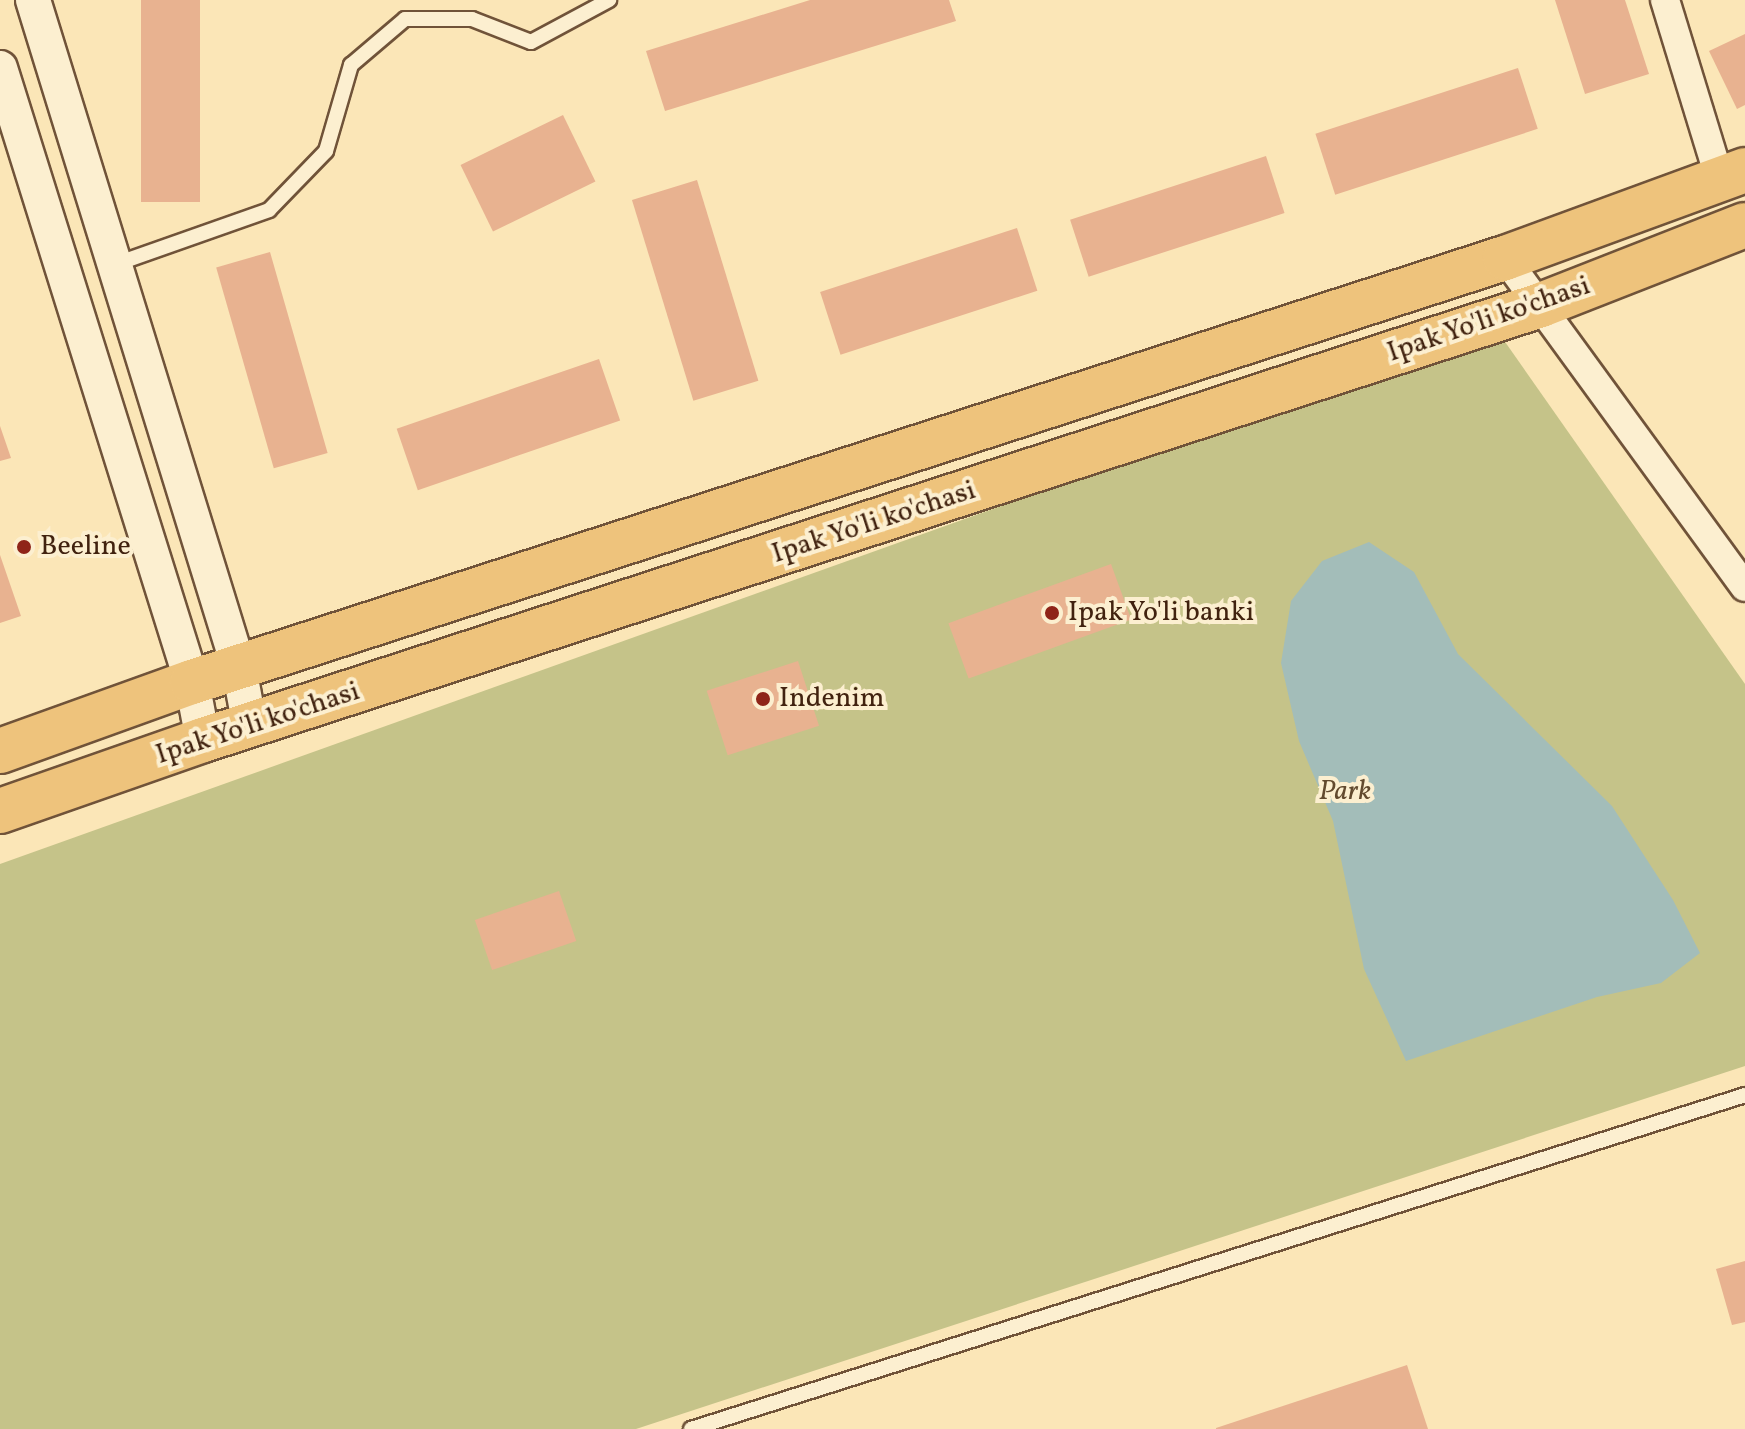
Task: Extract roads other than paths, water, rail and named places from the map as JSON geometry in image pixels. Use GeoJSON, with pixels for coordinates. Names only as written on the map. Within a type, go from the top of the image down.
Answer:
{"type":"FeatureCollection","features":[{"type":"Feature","properties":{"kind":"main road","name":"Ipak Yo'li ko'chasi"},"geometry":{"type":"LineString","coordinates":[[0,751],[192,682],[1505,258],[1733,175]]}},
{"type":"Feature","properties":{"kind":"main road","name":"Ipak Yo'li ko'chasi"},"geometry":{"type":"LineString","coordinates":[[0,811],[203,740],[1541,305],[1745,225]]}},
{"type":"Feature","properties":{"kind":"street"},"geometry":{"type":"LineString","coordinates":[[33,0],[239,668],[250,727]]}},
{"type":"Feature","properties":{"kind":"street"},"geometry":{"type":"LineString","coordinates":[[1665,0],[1733,175]]}},
{"type":"Feature","properties":{"kind":"street"},"geometry":{"type":"LineString","coordinates":[[0,68],[192,682],[203,740]]}},
{"type":"Feature","properties":{"kind":"street"},"geometry":{"type":"LineString","coordinates":[[1505,258],[1745,587]]}},
{"type":"Feature","properties":{"kind":"lane"},"geometry":{"type":"LineString","coordinates":[[116,264],[269,210],[326,151],[351,65],[405,19],[472,19],[531,42],[609,0]]}},
{"type":"Feature","properties":{"kind":"lane"},"geometry":{"type":"LineString","coordinates":[[691,1429],[1745,1095]]}},
{"type":"Feature","properties":{"kind":"water"},"geometry":{"type":"Polygon","coordinates":[[[1369,542],[1414,572],[1458,654],[1612,806],[1673,900],[1700,953],[1661,983],[1597,997],[1406,1061],[1364,969],[1333,821],[1299,741],[1281,663],[1291,601],[1322,561],[1369,542]]]}},
{"type":"Feature","properties":{"kind":"place","name":"Beeline"},"geometry":{"type":"Point","coordinates":[24,547]}},
{"type":"Feature","properties":{"kind":"place","name":"Ipak Yo'li banki"},"geometry":{"type":"Point","coordinates":[1052,613]}},
{"type":"Feature","properties":{"kind":"place","name":"Indenim"},"geometry":{"type":"Point","coordinates":[763,699]}},
{"type":"Feature","properties":{"kind":"park label","name":"Park"},"geometry":{"type":"Point","coordinates":[1345,792]}}]}
